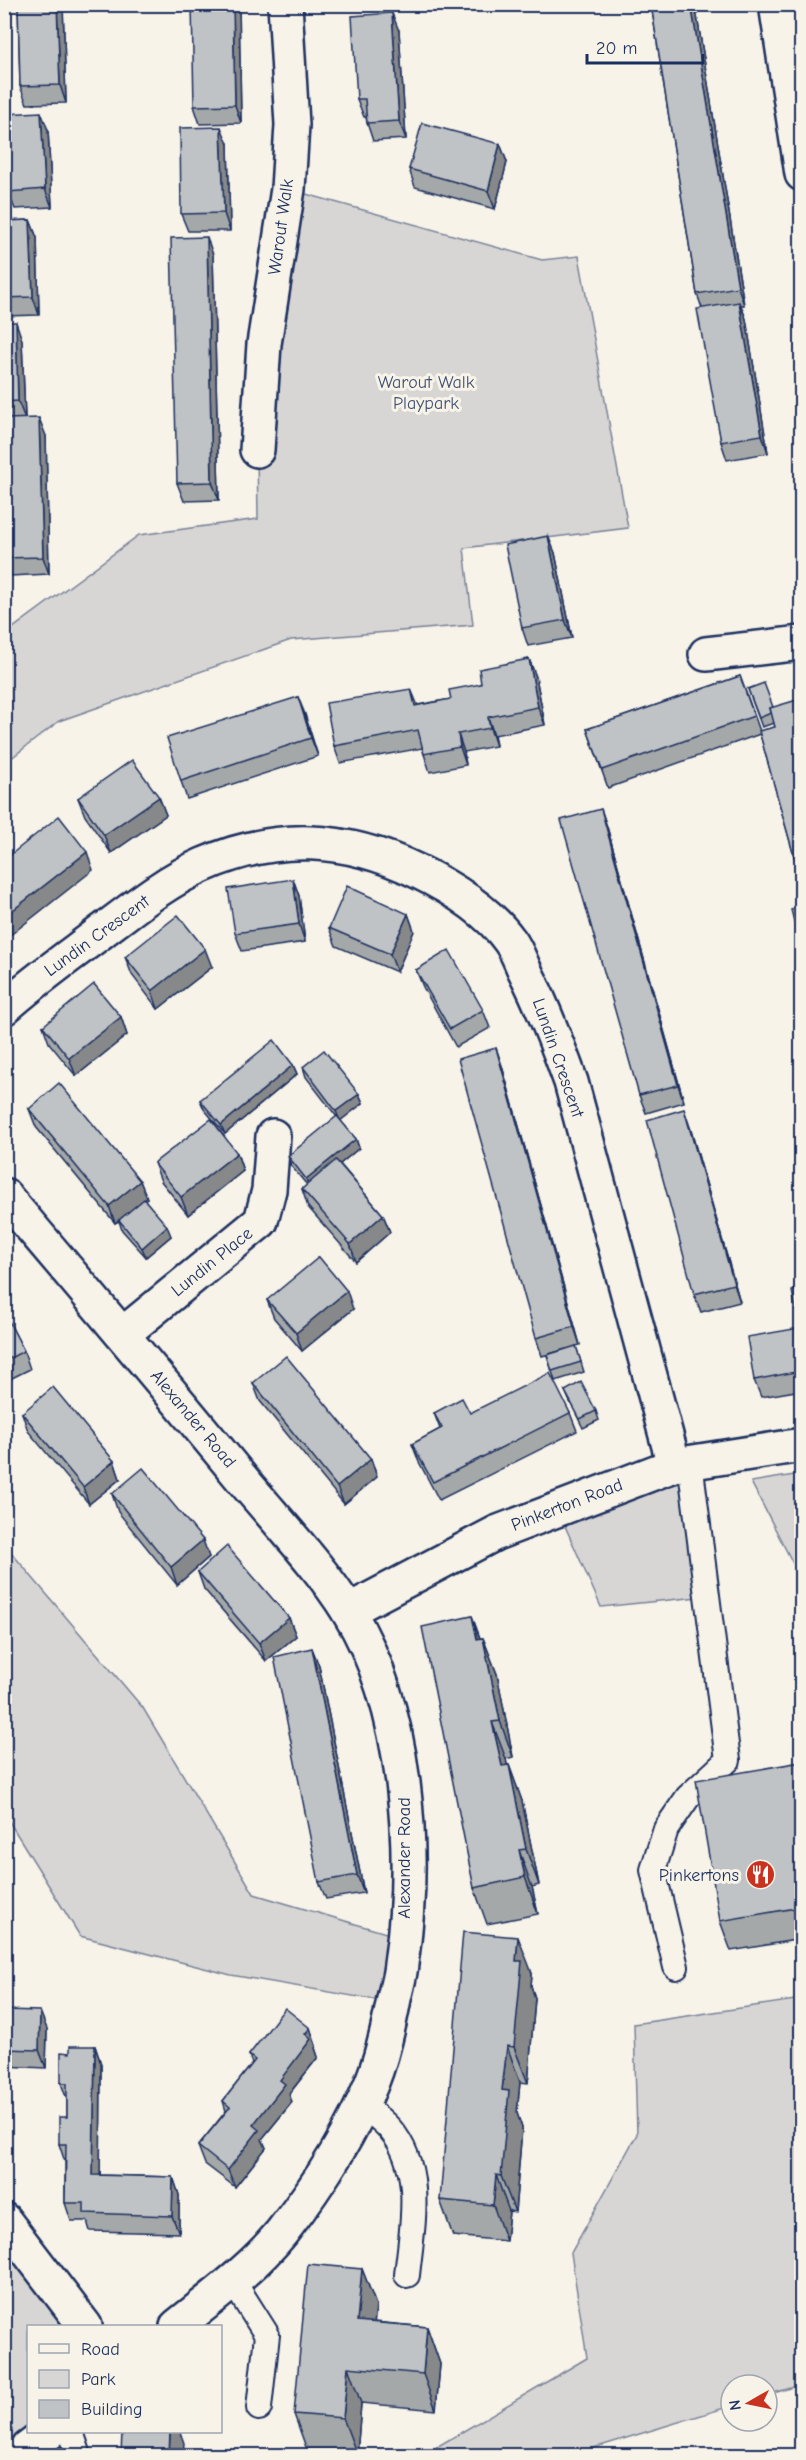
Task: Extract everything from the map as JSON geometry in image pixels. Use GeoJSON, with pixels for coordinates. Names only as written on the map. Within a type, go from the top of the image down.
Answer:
{"type":"FeatureCollection","features":[{"type":"Feature","properties":{"kind":"street","name":"Warout Walk"},"geometry":{"type":"LineString","coordinates":[[257,450],[264,344],[288,189],[292,125],[285,4]]}},
{"type":"Feature","properties":{"kind":"street"},"geometry":{"type":"LineString","coordinates":[[776,4],[801,174]]}},
{"type":"Feature","properties":{"kind":"street"},"geometry":{"type":"LineString","coordinates":[[706,654],[801,643]]}},
{"type":"Feature","properties":{"kind":"street","name":"Lundin Crescent"},"geometry":{"type":"LineString","coordinates":[[4,1008],[26,988],[165,886],[202,865],[242,851],[282,843],[322,843],[361,848],[399,862],[457,894],[486,916],[510,941],[550,1023],[571,1082],[682,1463]]}},
{"type":"Feature","properties":{"kind":"street","name":"Lundin Place"},"geometry":{"type":"LineString","coordinates":[[123,1334],[261,1221],[269,1190],[273,1136]]}},
{"type":"Feature","properties":{"kind":"street","name":"Alexander Road"},"geometry":{"type":"LineString","coordinates":[[4,1195],[123,1334],[323,1576],[348,1611],[371,1657],[393,1721],[405,1795],[408,1862],[401,1966],[374,2078],[362,2105],[321,2176],[281,2234],[233,2281],[178,2325]]}},
{"type":"Feature","properties":{"kind":"street","name":"Pinkerton Road"},"geometry":{"type":"LineString","coordinates":[[348,1611],[496,1533],[682,1463],[801,1445]]}},
{"type":"Feature","properties":{"kind":"street"},"geometry":{"type":"LineString","coordinates":[[4,2220],[85,2325]]}},
{"type":"Feature","properties":{"kind":"street"},"geometry":{"type":"LineString","coordinates":[[18,2456],[49,2433]]}},
{"type":"Feature","properties":{"kind":"lane"},"geometry":{"type":"LineString","coordinates":[[676,1967],[653,1870],[666,1829],[688,1797],[728,1760],[682,1463]]}},
{"type":"Feature","properties":{"kind":"lane"},"geometry":{"type":"LineString","coordinates":[[362,2105],[390,2129],[406,2155],[414,2181],[407,2275]]}},
{"type":"Feature","properties":{"kind":"lane"},"geometry":{"type":"LineString","coordinates":[[233,2281],[267,2335],[259,2408]]}},
{"type":"Feature","properties":{"kind":"lane"},"geometry":{"type":"LineString","coordinates":[[71,2433],[79,2456]]}},
{"type":"Feature","properties":{"kind":"green space","name":"Warout Walk Playpark"},"geometry":{"type":"Polygon","coordinates":[[[288,189],[542,260],[579,256],[628,528],[464,548],[473,625],[291,640],[59,721],[5,763],[5,634],[139,535],[258,519],[257,450],[288,189]]]}},
{"type":"Feature","properties":{"kind":"green space"},"geometry":{"type":"Polygon","coordinates":[[[802,1474],[801,1579],[751,1482],[802,1474]]]}},
{"type":"Feature","properties":{"kind":"green space"},"geometry":{"type":"Polygon","coordinates":[[[680,1483],[698,1597],[601,1607],[561,1517],[680,1483]]]}},
{"type":"Feature","properties":{"kind":"green space"},"geometry":{"type":"Polygon","coordinates":[[[4,1544],[143,1708],[254,1894],[403,1938],[393,2003],[231,1975],[80,1936],[5,1815],[4,1544]]]}},
{"type":"Feature","properties":{"kind":"green space"},"geometry":{"type":"Polygon","coordinates":[[[801,1999],[801,2385],[779,2391],[779,2373],[719,2373],[719,2410],[571,2455],[423,2455],[587,2358],[571,2253],[637,2134],[634,2024],[801,1999]]]}},
{"type":"Feature","properties":{"kind":"green space"},"geometry":{"type":"Polygon","coordinates":[[[4,2220],[84,2325],[27,2325],[27,2433],[5,2455],[4,2220]]]}},
{"type":"Feature","properties":{"kind":"building"},"geometry":{"type":"Polygon","coordinates":[[[18,4],[57,4],[60,85],[20,86],[18,4]]]}},
{"type":"Feature","properties":{"kind":"building"},"geometry":{"type":"Polygon","coordinates":[[[192,4],[233,4],[235,105],[194,106],[192,4]]]}},
{"type":"Feature","properties":{"kind":"building"},"geometry":{"type":"Polygon","coordinates":[[[651,4],[691,4],[738,287],[697,294],[651,4]]]}},
{"type":"Feature","properties":{"kind":"building"},"geometry":{"type":"Polygon","coordinates":[[[392,13],[399,121],[367,123],[365,99],[357,99],[352,16],[392,13]]]}},
{"type":"Feature","properties":{"kind":"building"},"geometry":{"type":"Polygon","coordinates":[[[41,112],[45,189],[8,192],[5,114],[41,112]]]}},
{"type":"Feature","properties":{"kind":"building"},"geometry":{"type":"Polygon","coordinates":[[[422,123],[500,144],[488,191],[409,169],[422,123]]]}},
{"type":"Feature","properties":{"kind":"building"},"geometry":{"type":"Polygon","coordinates":[[[221,127],[224,213],[181,214],[180,128],[221,127]]]}},
{"type":"Feature","properties":{"kind":"building"},"geometry":{"type":"Polygon","coordinates":[[[30,220],[33,297],[4,298],[4,221],[30,220]]]}},
{"type":"Feature","properties":{"kind":"building"},"geometry":{"type":"Polygon","coordinates":[[[207,237],[212,482],[177,483],[171,238],[207,237]]]}},
{"type":"Feature","properties":{"kind":"building"},"geometry":{"type":"Polygon","coordinates":[[[739,302],[762,435],[721,442],[697,309],[739,302]]]}},
{"type":"Feature","properties":{"kind":"building"},"geometry":{"type":"Polygon","coordinates":[[[4,322],[16,322],[18,401],[4,402],[4,322]]]}},
{"type":"Feature","properties":{"kind":"building"},"geometry":{"type":"Polygon","coordinates":[[[39,418],[43,557],[4,558],[4,419],[39,418]]]}},
{"type":"Feature","properties":{"kind":"building"},"geometry":{"type":"Polygon","coordinates":[[[548,536],[565,620],[522,628],[505,545],[548,536]]]}},
{"type":"Feature","properties":{"kind":"building"},"geometry":{"type":"Polygon","coordinates":[[[529,659],[538,707],[488,717],[490,728],[458,734],[460,747],[424,754],[418,730],[334,746],[326,703],[411,689],[415,706],[451,699],[449,690],[481,684],[479,669],[529,659]]]}},
{"type":"Feature","properties":{"kind":"building"},"geometry":{"type":"Polygon","coordinates":[[[740,676],[754,716],[602,770],[587,729],[740,676]]]}},
{"type":"Feature","properties":{"kind":"building"},"geometry":{"type":"Polygon","coordinates":[[[764,683],[773,707],[770,708],[771,713],[759,718],[748,689],[764,683]]]}},
{"type":"Feature","properties":{"kind":"building"},"geometry":{"type":"Polygon","coordinates":[[[298,697],[311,738],[181,781],[167,738],[298,697]]]}},
{"type":"Feature","properties":{"kind":"building"},"geometry":{"type":"Polygon","coordinates":[[[797,700],[801,715],[801,881],[759,731],[775,727],[770,708],[797,700]]]}},
{"type":"Feature","properties":{"kind":"building"},"geometry":{"type":"Polygon","coordinates":[[[132,760],[159,797],[104,835],[78,798],[132,760]]]}},
{"type":"Feature","properties":{"kind":"building"},"geometry":{"type":"Polygon","coordinates":[[[601,809],[678,1085],[639,1095],[561,820],[601,809]]]}},
{"type":"Feature","properties":{"kind":"building"},"geometry":{"type":"Polygon","coordinates":[[[59,816],[87,852],[4,917],[4,860],[59,816]]]}},
{"type":"Feature","properties":{"kind":"building"},"geometry":{"type":"Polygon","coordinates":[[[293,879],[299,924],[235,933],[228,889],[293,879]]]}},
{"type":"Feature","properties":{"kind":"building"},"geometry":{"type":"Polygon","coordinates":[[[347,886],[408,914],[390,954],[329,928],[347,886]]]}},
{"type":"Feature","properties":{"kind":"building"},"geometry":{"type":"Polygon","coordinates":[[[801,906],[801,948],[791,910],[801,906]]]}},
{"type":"Feature","properties":{"kind":"building"},"geometry":{"type":"Polygon","coordinates":[[[178,915],[205,949],[152,991],[125,957],[178,915]]]}},
{"type":"Feature","properties":{"kind":"building"},"geometry":{"type":"Polygon","coordinates":[[[449,950],[483,1010],[450,1029],[416,970],[449,950]]]}},
{"type":"Feature","properties":{"kind":"building"},"geometry":{"type":"Polygon","coordinates":[[[94,984],[121,1017],[69,1058],[43,1026],[94,984]]]}},
{"type":"Feature","properties":{"kind":"building"},"geometry":{"type":"Polygon","coordinates":[[[274,1040],[293,1065],[221,1125],[200,1100],[274,1040]]]}},
{"type":"Feature","properties":{"kind":"building"},"geometry":{"type":"Polygon","coordinates":[[[496,1048],[574,1327],[536,1338],[458,1059],[496,1048]]]}},
{"type":"Feature","properties":{"kind":"building"},"geometry":{"type":"Polygon","coordinates":[[[324,1050],[359,1094],[336,1111],[303,1067],[324,1050]]]}},
{"type":"Feature","properties":{"kind":"building"},"geometry":{"type":"Polygon","coordinates":[[[59,1083],[140,1181],[109,1206],[29,1109],[59,1083]]]}},
{"type":"Feature","properties":{"kind":"building"},"geometry":{"type":"Polygon","coordinates":[[[684,1109],[734,1284],[694,1294],[647,1120],[684,1109]]]}},
{"type":"Feature","properties":{"kind":"building"},"geometry":{"type":"Polygon","coordinates":[[[337,1116],[356,1139],[306,1179],[288,1156],[337,1116]]]}},
{"type":"Feature","properties":{"kind":"building"},"geometry":{"type":"Polygon","coordinates":[[[211,1119],[237,1153],[181,1197],[154,1163],[211,1119]]]}},
{"type":"Feature","properties":{"kind":"building"},"geometry":{"type":"Polygon","coordinates":[[[336,1160],[383,1215],[350,1244],[302,1189],[336,1160]]]}},
{"type":"Feature","properties":{"kind":"building"},"geometry":{"type":"Polygon","coordinates":[[[144,1199],[167,1226],[142,1248],[119,1220],[144,1199]]]}},
{"type":"Feature","properties":{"kind":"building"},"geometry":{"type":"Polygon","coordinates":[[[319,1257],[347,1291],[296,1333],[267,1300],[319,1257]]]}},
{"type":"Feature","properties":{"kind":"building"},"geometry":{"type":"Polygon","coordinates":[[[801,1289],[801,1371],[754,1380],[747,1337],[800,1328],[792,1291],[801,1289]]]}},
{"type":"Feature","properties":{"kind":"building"},"geometry":{"type":"Polygon","coordinates":[[[4,1312],[24,1351],[4,1361],[4,1312]]]}},
{"type":"Feature","properties":{"kind":"building"},"geometry":{"type":"Polygon","coordinates":[[[576,1346],[581,1362],[552,1371],[547,1355],[576,1346]]]}},
{"type":"Feature","properties":{"kind":"building"},"geometry":{"type":"Polygon","coordinates":[[[286,1356],[371,1459],[337,1487],[253,1383],[286,1356]]]}},
{"type":"Feature","properties":{"kind":"building"},"geometry":{"type":"Polygon","coordinates":[[[550,1373],[570,1413],[433,1482],[412,1444],[442,1428],[434,1413],[462,1398],[470,1413],[550,1373]]]}},
{"type":"Feature","properties":{"kind":"building"},"geometry":{"type":"Polygon","coordinates":[[[581,1382],[596,1411],[580,1419],[565,1391],[581,1382]]]}},
{"type":"Feature","properties":{"kind":"building"},"geometry":{"type":"Polygon","coordinates":[[[53,1387],[114,1461],[83,1487],[22,1413],[53,1387]]]}},
{"type":"Feature","properties":{"kind":"building"},"geometry":{"type":"Polygon","coordinates":[[[143,1468],[203,1540],[171,1567],[112,1494],[143,1468]]]}},
{"type":"Feature","properties":{"kind":"building"},"geometry":{"type":"Polygon","coordinates":[[[227,1546],[289,1618],[259,1643],[198,1572],[227,1546]]]}},
{"type":"Feature","properties":{"kind":"building"},"geometry":{"type":"Polygon","coordinates":[[[472,1616],[477,1639],[483,1638],[500,1721],[492,1722],[502,1766],[509,1765],[526,1849],[519,1850],[525,1877],[474,1888],[422,1627],[472,1616]]]}},
{"type":"Feature","properties":{"kind":"building"},"geometry":{"type":"Polygon","coordinates":[[[312,1648],[357,1875],[319,1882],[274,1657],[312,1648]]]}},
{"type":"Feature","properties":{"kind":"building","name":"Pinkertons"},"geometry":{"type":"Polygon","coordinates":[[[801,1762],[801,1907],[720,1921],[696,1780],[801,1762]]]}},
{"type":"Feature","properties":{"kind":"building"},"geometry":{"type":"Polygon","coordinates":[[[463,1932],[518,1937],[516,1961],[522,1961],[514,2047],[507,2046],[502,2090],[509,2091],[501,2176],[496,2175],[493,2205],[440,2200],[463,1932]]]}},
{"type":"Feature","properties":{"kind":"building"},"geometry":{"type":"Polygon","coordinates":[[[285,2008],[310,2028],[305,2034],[311,2039],[280,2080],[285,2084],[253,2125],[259,2130],[228,2170],[198,2146],[230,2107],[223,2101],[255,2060],[249,2055],[285,2008]]]}},
{"type":"Feature","properties":{"kind":"building"},"geometry":{"type":"Polygon","coordinates":[[[4,2010],[40,2011],[39,2050],[4,2049],[4,2010]]]}},
{"type":"Feature","properties":{"kind":"building"},"geometry":{"type":"Polygon","coordinates":[[[70,2046],[95,2046],[93,2175],[173,2177],[172,2216],[84,2213],[84,2203],[65,2203],[66,2144],[59,2144],[59,2117],[67,2117],[67,2083],[61,2083],[61,2052],[70,2053],[70,2046]]]}},
{"type":"Feature","properties":{"kind":"building"},"geometry":{"type":"Polygon","coordinates":[[[308,2264],[362,2269],[357,2321],[427,2327],[423,2374],[348,2367],[343,2418],[294,2414],[308,2264]]]}},
{"type":"Feature","properties":{"kind":"building"},"geometry":{"type":"Polygon","coordinates":[[[122,2433],[170,2433],[169,2456],[121,2456],[122,2433]]]}},
{"type":"Feature","properties":{"kind":"place","name":"Pinkertons"},"geometry":{"type":"Point","coordinates":[760,1875]}}]}
